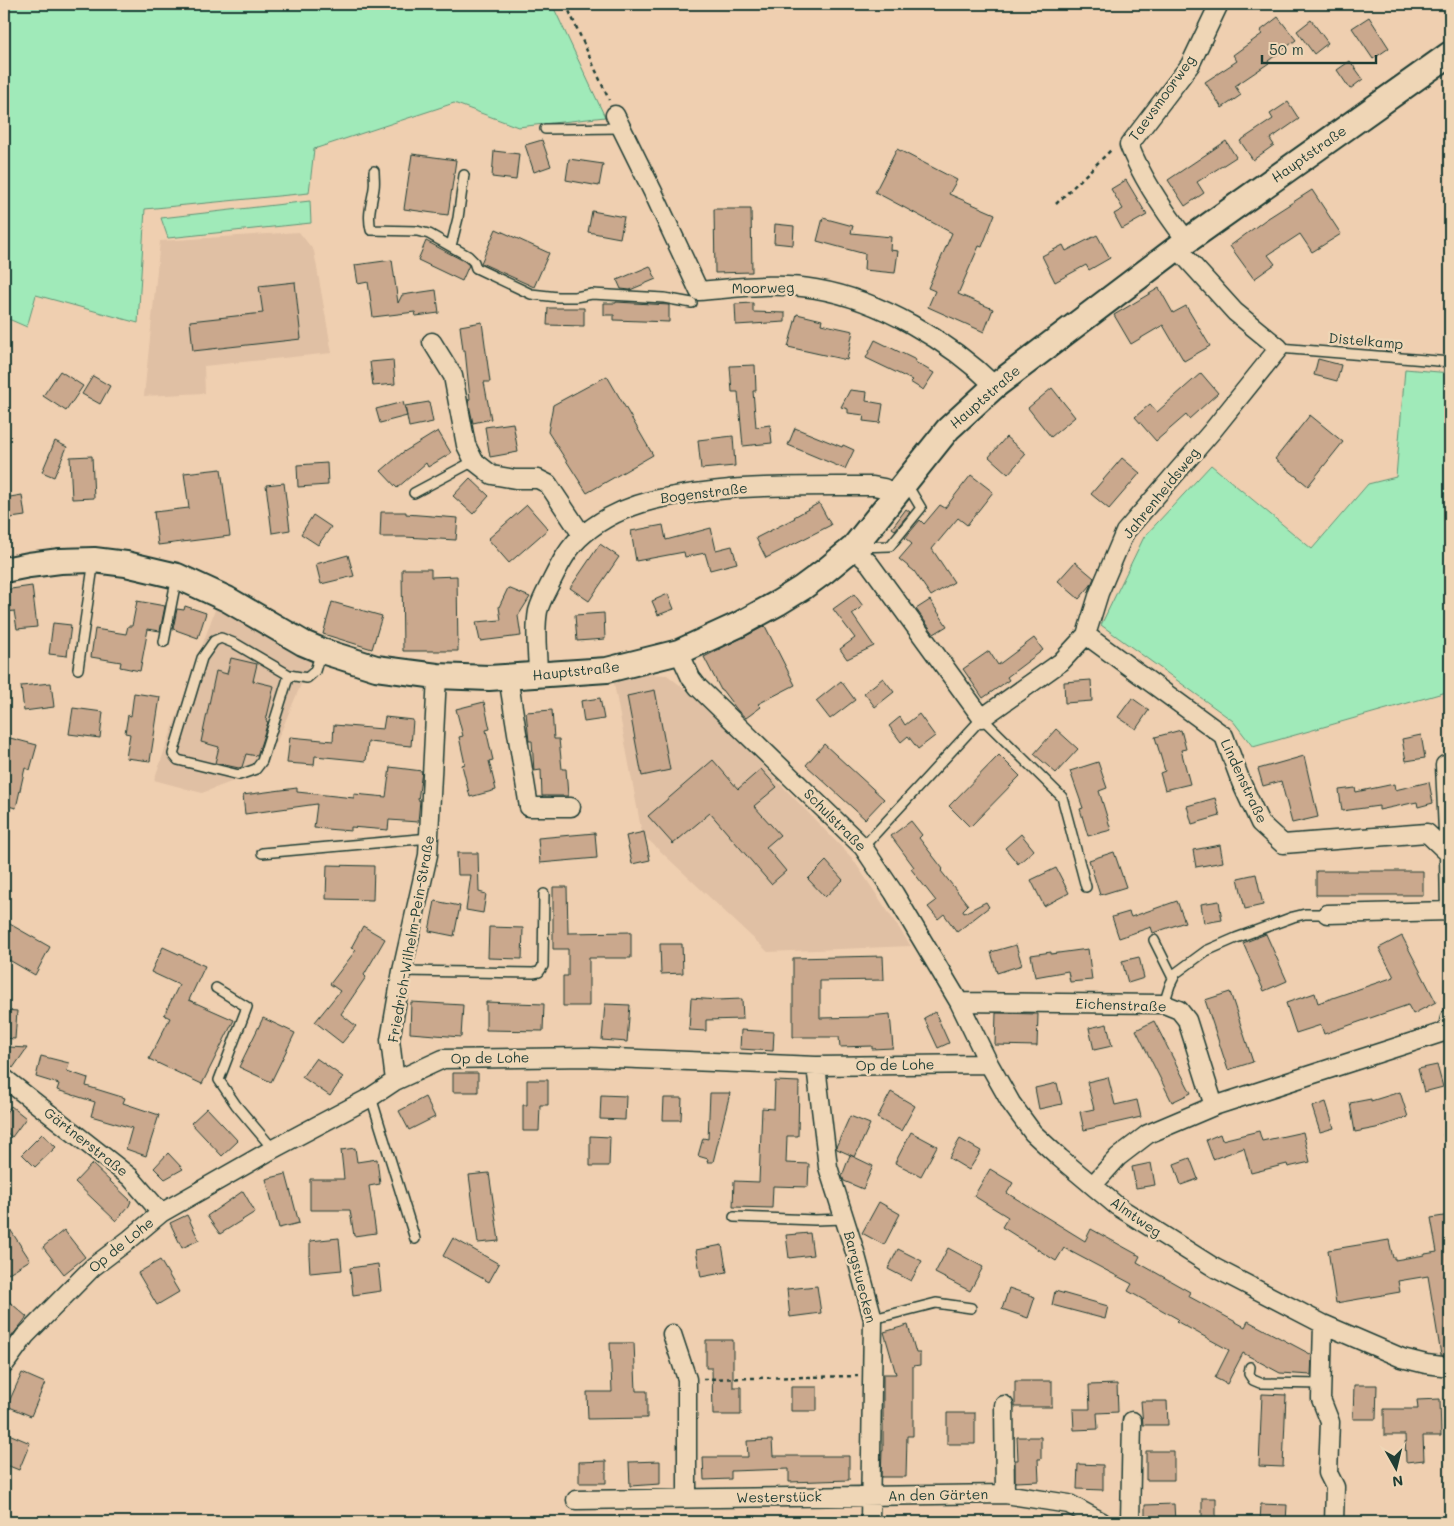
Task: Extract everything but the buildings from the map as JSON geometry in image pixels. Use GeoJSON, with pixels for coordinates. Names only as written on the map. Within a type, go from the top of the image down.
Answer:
{"type":"FeatureCollection","features":[{"type":"Feature","properties":{"kind":"main road","name":"Hauptstraße"},"geometry":{"type":"LineString","coordinates":[[4,570],[52,562],[94,560],[126,564],[177,576],[227,599],[303,643],[322,651],[376,668],[437,676],[489,678],[607,670],[679,652],[738,625],[778,603],[802,588],[854,548],[948,429],[995,386],[1182,244],[1450,54]]}},
{"type":"Feature","properties":{"kind":"street","name":"Taevsmoorweg"},"geometry":{"type":"LineString","coordinates":[[1182,244],[1175,226],[1144,179],[1129,144],[1190,65],[1218,4]]}},
{"type":"Feature","properties":{"kind":"street","name":"Moorweg"},"geometry":{"type":"LineString","coordinates":[[618,122],[699,291],[748,287],[793,287],[816,289],[862,302],[909,323],[937,340],[969,362],[995,386]]}},
{"type":"Feature","properties":{"kind":"street"},"geometry":{"type":"LineString","coordinates":[[1182,244],[1234,312],[1279,348]]}},
{"type":"Feature","properties":{"kind":"street"},"geometry":{"type":"LineString","coordinates":[[432,342],[453,376],[466,445],[474,461],[492,475],[515,479],[538,479],[548,484],[582,535]]}},
{"type":"Feature","properties":{"kind":"street","name":"Jahrenheidsweg"},"geometry":{"type":"LineString","coordinates":[[982,718],[1062,662],[1086,635],[1099,592],[1125,532],[1213,430],[1279,348]]}},
{"type":"Feature","properties":{"kind":"street","name":"Bogenstraße"},"geometry":{"type":"LineString","coordinates":[[538,676],[536,641],[539,610],[543,598],[566,554],[582,535],[605,519],[654,499],[676,494],[761,487],[873,486],[900,490]]}},
{"type":"Feature","properties":{"kind":"street"},"geometry":{"type":"LineString","coordinates":[[854,548],[869,563],[982,718]]}},
{"type":"Feature","properties":{"kind":"street","name":"Lindenstraße"},"geometry":{"type":"LineString","coordinates":[[1086,635],[1224,736],[1241,782],[1260,823],[1283,844],[1427,833],[1449,854]]}},
{"type":"Feature","properties":{"kind":"street","name":"Schulstraße"},"geometry":{"type":"LineString","coordinates":[[679,652],[691,678],[698,687],[863,847],[899,902],[959,1002],[989,1064]]}},
{"type":"Feature","properties":{"kind":"street","name":"Friedrich-Wilhelm-Pein-Straße"},"geometry":{"type":"LineString","coordinates":[[395,1081],[390,1040],[402,971],[428,855],[430,838],[437,676]]}},
{"type":"Feature","properties":{"kind":"street"},"geometry":{"type":"LineString","coordinates":[[508,677],[529,807],[571,806]]}},
{"type":"Feature","properties":{"kind":"street"},"geometry":{"type":"LineString","coordinates":[[1327,914],[1450,912],[1445,765]]}},
{"type":"Feature","properties":{"kind":"street","name":"Eichenstraße"},"geometry":{"type":"LineString","coordinates":[[959,1002],[1164,1004],[1179,1010],[1187,1020],[1214,1106]]}},
{"type":"Feature","properties":{"kind":"street"},"geometry":{"type":"LineString","coordinates":[[1093,1185],[1118,1157],[1148,1134],[1214,1106],[1447,1031],[1450,1018]]}},
{"type":"Feature","properties":{"kind":"street","name":"Op de Lohe"},"geometry":{"type":"LineString","coordinates":[[4,1365],[26,1336],[93,1267],[161,1213],[273,1149],[371,1097],[395,1081],[442,1059],[588,1057],[816,1066],[989,1064]]}},
{"type":"Feature","properties":{"kind":"street","name":"Almtweg"},"geometry":{"type":"LineString","coordinates":[[989,1064],[1011,1103],[1032,1132],[1117,1206],[1215,1268],[1323,1324],[1402,1358],[1450,1367]]}},
{"type":"Feature","properties":{"kind":"street","name":"Bargstuecken"},"geometry":{"type":"LineString","coordinates":[[816,1066],[828,1168],[855,1252],[873,1319],[870,1522]]}},
{"type":"Feature","properties":{"kind":"street","name":"Gärtnerstraße"},"geometry":{"type":"LineString","coordinates":[[4,1078],[130,1177],[161,1213]]}},
{"type":"Feature","properties":{"kind":"street"},"geometry":{"type":"LineString","coordinates":[[1323,1324],[1321,1399],[1330,1422],[1328,1473],[1335,1487],[1334,1522]]}},
{"type":"Feature","properties":{"kind":"street"},"geometry":{"type":"LineString","coordinates":[[672,1334],[687,1379],[687,1498]]}},
{"type":"Feature","properties":{"kind":"street","name":"An den Gärten"},"geometry":{"type":"LineString","coordinates":[[1004,1405],[1004,1494]]}},
{"type":"Feature","properties":{"kind":"street"},"geometry":{"type":"LineString","coordinates":[[1130,1522],[1132,1421]]}},
{"type":"Feature","properties":{"kind":"street","name":"An den Gärten"},"geometry":{"type":"LineString","coordinates":[[871,1495],[1004,1494],[1069,1504],[1102,1522]]}},
{"type":"Feature","properties":{"kind":"street","name":"Westerstück"},"geometry":{"type":"LineString","coordinates":[[576,1500],[871,1495]]}},
{"type":"Feature","properties":{"kind":"lane"},"geometry":{"type":"LineString","coordinates":[[545,129],[618,122]]}},
{"type":"Feature","properties":{"kind":"lane"},"geometry":{"type":"LineString","coordinates":[[374,171],[374,187],[369,209],[371,230],[417,231],[429,234],[468,256],[474,262],[476,268],[531,294],[558,297],[592,294],[664,298],[692,302]]}},
{"type":"Feature","properties":{"kind":"lane"},"geometry":{"type":"LineString","coordinates":[[451,246],[458,218],[464,175]]}},
{"type":"Feature","properties":{"kind":"lane","name":"Distelkamp"},"geometry":{"type":"LineString","coordinates":[[1279,348],[1450,362]]}},
{"type":"Feature","properties":{"kind":"lane"},"geometry":{"type":"LineString","coordinates":[[414,493],[474,461]]}},
{"type":"Feature","properties":{"kind":"lane"},"geometry":{"type":"LineString","coordinates":[[78,669],[94,560]]}},
{"type":"Feature","properties":{"kind":"lane"},"geometry":{"type":"LineString","coordinates":[[164,642],[177,576]]}},
{"type":"Feature","properties":{"kind":"lane"},"geometry":{"type":"LineString","coordinates":[[289,675],[262,761],[256,769],[239,774],[178,760],[173,754],[202,658],[214,641],[221,638],[236,644],[289,675],[307,678],[315,671],[322,651]]}},
{"type":"Feature","properties":{"kind":"lane"},"geometry":{"type":"LineString","coordinates":[[863,847],[982,718],[1062,797],[1086,887]]}},
{"type":"Feature","properties":{"kind":"lane"},"geometry":{"type":"LineString","coordinates":[[262,853],[430,838]]}},
{"type":"Feature","properties":{"kind":"lane"},"geometry":{"type":"LineString","coordinates":[[402,971],[539,972],[543,966],[544,894]]}},
{"type":"Feature","properties":{"kind":"lane"},"geometry":{"type":"LineString","coordinates":[[1164,1004],[1176,973],[1206,951],[1299,915],[1327,914]]}},
{"type":"Feature","properties":{"kind":"lane"},"geometry":{"type":"LineString","coordinates":[[1154,940],[1173,978]]}},
{"type":"Feature","properties":{"kind":"lane"},"geometry":{"type":"LineString","coordinates":[[216,988],[247,1007],[219,1080],[236,1106],[273,1149]]}},
{"type":"Feature","properties":{"kind":"lane"},"geometry":{"type":"LineString","coordinates":[[371,1097],[415,1238]]}},
{"type":"Feature","properties":{"kind":"lane"},"geometry":{"type":"LineString","coordinates":[[734,1217],[815,1220],[844,1219]]}},
{"type":"Feature","properties":{"kind":"lane"},"geometry":{"type":"LineString","coordinates":[[873,1319],[936,1303],[971,1308]]}},
{"type":"Feature","properties":{"kind":"lane"},"geometry":{"type":"LineString","coordinates":[[1250,1367],[1249,1374],[1253,1380],[1260,1383],[1322,1384]]}},
{"type":"Feature","properties":{"kind":"path"},"geometry":{"type":"LineString","coordinates":[[566,4],[618,122]]}},
{"type":"Feature","properties":{"kind":"path"},"geometry":{"type":"LineString","coordinates":[[1056,204],[1116,146],[1129,144]]}},
{"type":"Feature","properties":{"kind":"path"},"geometry":{"type":"LineString","coordinates":[[687,1379],[872,1376]]}},
{"type":"Feature","properties":{"kind":"shaded area"},"geometry":{"type":"Polygon","coordinates":[[[299,232],[314,251],[332,353],[204,366],[205,393],[144,396],[160,241],[299,232]]]}},
{"type":"Feature","properties":{"kind":"shaded area"},"geometry":{"type":"Polygon","coordinates":[[[216,607],[311,661],[265,769],[202,793],[154,780],[216,607]]]}},
{"type":"Feature","properties":{"kind":"shaded area"},"geometry":{"type":"Polygon","coordinates":[[[651,674],[667,675],[699,700],[852,858],[911,946],[768,952],[642,834],[613,678],[651,674]]]}},
{"type":"Feature","properties":{"kind":"green space"},"geometry":{"type":"Polygon","coordinates":[[[4,4],[552,4],[605,117],[518,127],[454,103],[314,149],[309,193],[145,209],[138,323],[36,295],[27,327],[4,317],[4,4]]]}},
{"type":"Feature","properties":{"kind":"green space"},"geometry":{"type":"Polygon","coordinates":[[[310,201],[311,223],[168,238],[161,218],[310,201]]]}},
{"type":"Feature","properties":{"kind":"green space"},"geometry":{"type":"Polygon","coordinates":[[[1405,369],[1450,373],[1450,691],[1253,747],[1233,721],[1101,625],[1144,537],[1211,465],[1312,549],[1368,484],[1396,477],[1405,369]]]}},
{"type":"Feature","properties":{"kind":"green space"},"geometry":{"type":"Polygon","coordinates":[[[1450,1132],[1450,1177],[1443,1134],[1450,1132]]]}}]}
